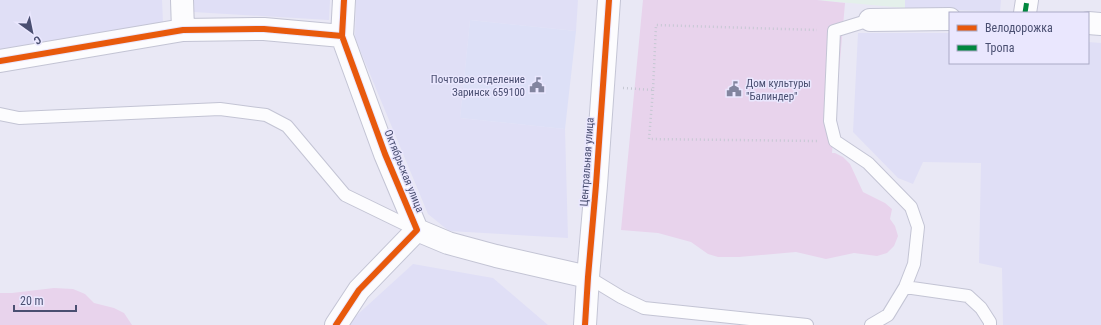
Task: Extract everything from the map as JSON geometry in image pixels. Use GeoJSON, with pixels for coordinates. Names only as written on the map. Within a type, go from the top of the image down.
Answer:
{"type":"FeatureCollection","features":[{"type":"Feature","properties":{"kind":"street"},"geometry":{"type":"LineString","coordinates":[[182,0],[183,30]]}},
{"type":"Feature","properties":{"kind":"street","name":"Октябрьская улица"},"geometry":{"type":"LineString","coordinates":[[336,325],[359,290],[417,230],[385,154],[342,36],[344,0]]}},
{"type":"Feature","properties":{"kind":"street","name":"Центральная улица"},"geometry":{"type":"LineString","coordinates":[[585,325],[609,0]]}},
{"type":"Feature","properties":{"kind":"street"},"geometry":{"type":"LineString","coordinates":[[1025,12],[1027,0]]}},
{"type":"Feature","properties":{"kind":"street"},"geometry":{"type":"LineString","coordinates":[[870,20],[949,19]]}},
{"type":"Feature","properties":{"kind":"street"},"geometry":{"type":"LineString","coordinates":[[1089,23],[1101,24]]}},
{"type":"Feature","properties":{"kind":"street"},"geometry":{"type":"LineString","coordinates":[[0,61],[183,30],[264,29],[342,36]]}},
{"type":"Feature","properties":{"kind":"street"},"geometry":{"type":"LineString","coordinates":[[417,230],[448,243],[496,256],[588,277]]}},
{"type":"Feature","properties":{"kind":"lane"},"geometry":{"type":"LineString","coordinates":[[870,20],[834,31],[830,121],[835,141],[868,163],[911,207],[918,227],[914,264],[904,287],[888,315],[870,325]]}},
{"type":"Feature","properties":{"kind":"lane"},"geometry":{"type":"LineString","coordinates":[[0,114],[19,118],[220,109],[266,115],[287,126],[346,195],[417,230]]}},
{"type":"Feature","properties":{"kind":"lane"},"geometry":{"type":"LineString","coordinates":[[588,277],[644,308],[807,325]]}},
{"type":"Feature","properties":{"kind":"lane"},"geometry":{"type":"LineString","coordinates":[[904,287],[968,296],[981,308],[990,322],[990,325]]}},
{"type":"Feature","properties":{"kind":"path"},"geometry":{"type":"LineString","coordinates":[[834,31],[656,25],[649,139],[835,141]]}},
{"type":"Feature","properties":{"kind":"path"},"geometry":{"type":"LineString","coordinates":[[631,89],[653,90]]}},
{"type":"Feature","properties":{"kind":"shaded area"},"geometry":{"type":"Polygon","coordinates":[[[0,0],[162,0],[163,22],[0,51],[0,0]]]}},
{"type":"Feature","properties":{"kind":"shaded area"},"geometry":{"type":"Polygon","coordinates":[[[192,0],[330,0],[329,20],[193,12],[192,0]]]}},
{"type":"Feature","properties":{"kind":"shaded area"},"geometry":{"type":"Polygon","coordinates":[[[356,0],[578,0],[576,31],[470,20],[460,118],[565,129],[568,238],[449,231],[428,214],[355,38],[356,0]]]}},
{"type":"Feature","properties":{"kind":"shaded area"},"geometry":{"type":"Polygon","coordinates":[[[643,0],[817,0],[845,3],[832,153],[843,157],[850,164],[863,192],[885,203],[892,209],[890,219],[895,226],[898,236],[894,246],[887,253],[877,256],[854,253],[826,259],[796,252],[739,257],[718,257],[708,254],[691,242],[658,233],[621,230],[643,0]]]}},
{"type":"Feature","properties":{"kind":"shaded area"},"geometry":{"type":"Polygon","coordinates":[[[817,0],[905,0],[905,8],[817,0]]]}},
{"type":"Feature","properties":{"kind":"shaded area"},"geometry":{"type":"Polygon","coordinates":[[[905,0],[1001,0],[1000,12],[905,8],[905,0]]]}},
{"type":"Feature","properties":{"kind":"shaded area"},"geometry":{"type":"Polygon","coordinates":[[[470,20],[576,31],[565,129],[460,118],[470,20]]]}},
{"type":"Feature","properties":{"kind":"shaded area"},"geometry":{"type":"Polygon","coordinates":[[[858,33],[949,33],[949,64],[1089,64],[1089,42],[1101,43],[1101,325],[1003,325],[1002,268],[979,263],[981,163],[923,162],[913,184],[898,178],[853,132],[858,33]]]}},
{"type":"Feature","properties":{"kind":"shaded area"},"geometry":{"type":"Polygon","coordinates":[[[413,264],[493,278],[548,325],[346,325],[413,264]]]}},
{"type":"Feature","properties":{"kind":"shaded area"},"geometry":{"type":"Polygon","coordinates":[[[54,288],[73,289],[85,294],[94,303],[114,308],[124,313],[132,325],[0,325],[0,293],[54,288]]]}},
{"type":"Feature","properties":{"kind":"marked path"},"geometry":{"type":"LineString","coordinates":[[1025,12],[1027,0]]}},
{"type":"Feature","properties":{"kind":"cycle path"},"geometry":{"type":"LineString","coordinates":[[336,325],[359,290],[417,230],[385,154],[342,36],[344,0]]}},
{"type":"Feature","properties":{"kind":"cycle path"},"geometry":{"type":"LineString","coordinates":[[585,325],[609,0]]}},
{"type":"Feature","properties":{"kind":"cycle path"},"geometry":{"type":"LineString","coordinates":[[0,61],[183,30],[264,29],[342,36]]}},
{"type":"Feature","properties":{"kind":"place","name":"Почтовое отделение Заринск 659100"},"geometry":{"type":"Point","coordinates":[537,85]}},
{"type":"Feature","properties":{"kind":"place","name":"Дом культуры \"Балиндер\""},"geometry":{"type":"Point","coordinates":[734,89]}}]}
